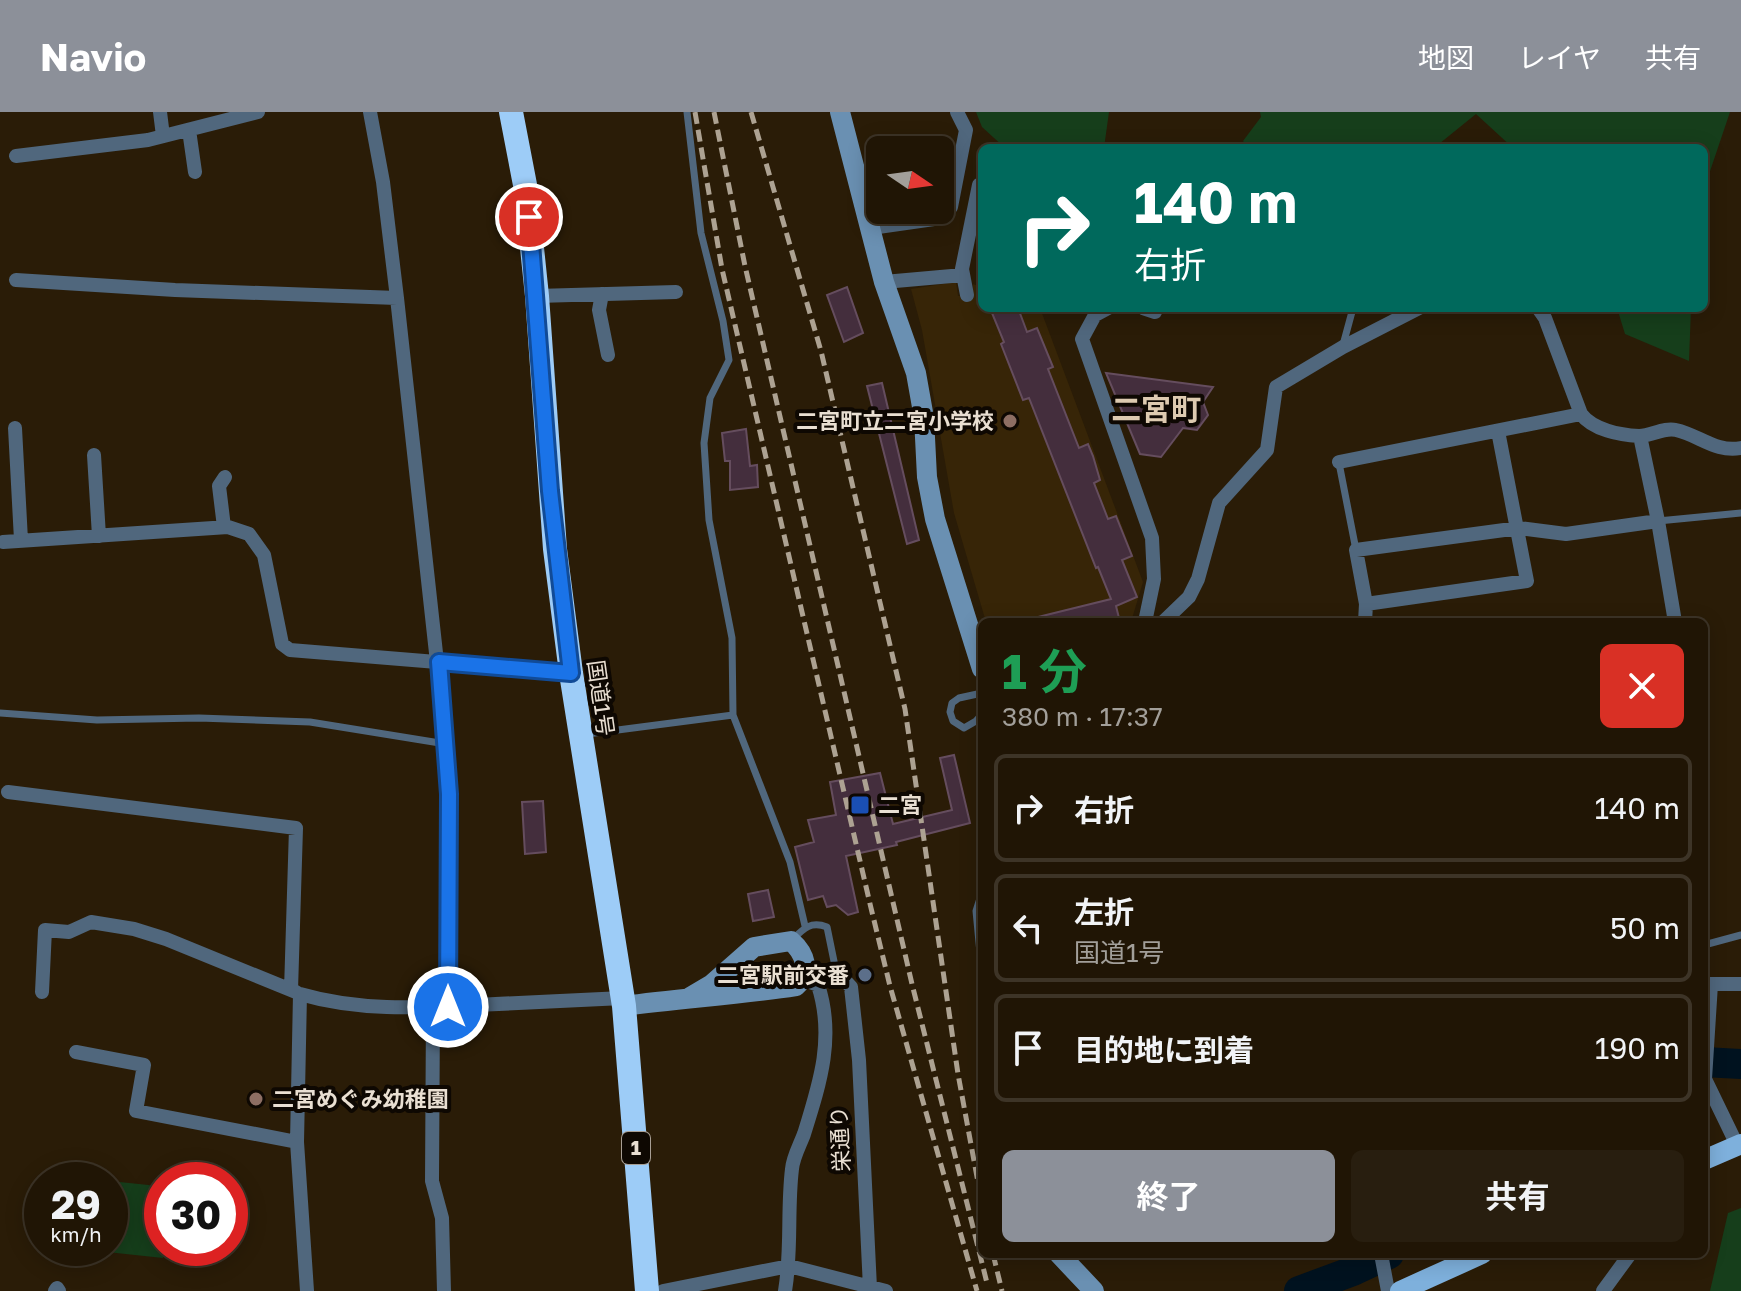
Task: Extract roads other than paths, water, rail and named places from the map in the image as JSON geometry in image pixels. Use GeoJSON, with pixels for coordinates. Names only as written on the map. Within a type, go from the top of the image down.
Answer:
{"type":"FeatureCollection","features":[{"type":"Feature","properties":{"kind":"highway","name":"国道1号"},"geometry":{"type":"LineString","coordinates":[[511,112],[526,190],[537,296],[545,434],[571,673],[623,1002],[647,1291]]}},
{"type":"Feature","properties":{"kind":"main road"},"geometry":{"type":"LineString","coordinates":[[1708,1158],[1739,1144]]}},
{"type":"Feature","properties":{"kind":"main road"},"geometry":{"type":"LineString","coordinates":[[1391,1287],[1471,1258]]}},
{"type":"Feature","properties":{"kind":"street"},"geometry":{"type":"LineString","coordinates":[[160,112],[163,136]]}},
{"type":"Feature","properties":{"kind":"street"},"geometry":{"type":"LineString","coordinates":[[16,156],[148,140],[258,112]]}},
{"type":"Feature","properties":{"kind":"street"},"geometry":{"type":"LineString","coordinates":[[370,112],[383,182],[397,298],[446,744],[449,794],[432,1181],[442,1218],[444,1291]]}},
{"type":"Feature","properties":{"kind":"street"},"geometry":{"type":"LineString","coordinates":[[840,112],[884,282],[916,373],[924,418],[927,477],[935,519],[978,656]]}},
{"type":"Feature","properties":{"kind":"street"},"geometry":{"type":"LineString","coordinates":[[871,228],[941,218],[951,207],[966,130],[957,112]]}},
{"type":"Feature","properties":{"kind":"street"},"geometry":{"type":"LineString","coordinates":[[189,130],[195,172]]}},
{"type":"Feature","properties":{"kind":"street"},"geometry":{"type":"LineString","coordinates":[[967,295],[963,275],[978,191]]}},
{"type":"Feature","properties":{"kind":"street"},"geometry":{"type":"LineString","coordinates":[[884,282],[963,275]]}},
{"type":"Feature","properties":{"kind":"street"},"geometry":{"type":"LineString","coordinates":[[16,280],[175,290],[397,298]]}},
{"type":"Feature","properties":{"kind":"street"},"geometry":{"type":"LineString","coordinates":[[537,296],[676,292]]}},
{"type":"Feature","properties":{"kind":"street"},"geometry":{"type":"LineString","coordinates":[[602,294],[599,310],[608,355]]}},
{"type":"Feature","properties":{"kind":"street"},"geometry":{"type":"LineString","coordinates":[[1101,312],[1095,315],[1082,339],[1152,538],[1154,579],[1146,618]]}},
{"type":"Feature","properties":{"kind":"street"},"geometry":{"type":"LineString","coordinates":[[1167,618],[1189,597],[1198,579],[1219,503],[1267,450],[1276,387],[1343,347],[1411,312]]}},
{"type":"Feature","properties":{"kind":"street"},"geometry":{"type":"LineString","coordinates":[[1541,312],[1581,414],[1587,421],[1600,428],[1640,436],[1673,428],[1718,448],[1741,448]]}},
{"type":"Feature","properties":{"kind":"street"},"geometry":{"type":"LineString","coordinates":[[1339,462],[1581,414]]}},
{"type":"Feature","properties":{"kind":"street"},"geometry":{"type":"LineString","coordinates":[[15,428],[21,540]]}},
{"type":"Feature","properties":{"kind":"street"},"geometry":{"type":"LineString","coordinates":[[1366,604],[1527,581],[1498,431]]}},
{"type":"Feature","properties":{"kind":"street"},"geometry":{"type":"LineString","coordinates":[[1640,436],[1674,618]]}},
{"type":"Feature","properties":{"kind":"street"},"geometry":{"type":"LineString","coordinates":[[94,455],[99,536]]}},
{"type":"Feature","properties":{"kind":"street"},"geometry":{"type":"LineString","coordinates":[[224,527],[219,486],[225,477]]}},
{"type":"Feature","properties":{"kind":"street"},"geometry":{"type":"LineString","coordinates":[[1365,618],[1366,604],[1356,550],[1519,528],[1566,534],[1658,521]]}},
{"type":"Feature","properties":{"kind":"street"},"geometry":{"type":"LineString","coordinates":[[3,542],[224,527],[249,534],[264,555],[282,644],[290,650],[571,673]]}},
{"type":"Feature","properties":{"kind":"street"},"geometry":{"type":"LineString","coordinates":[[8,792],[296,828],[297,1142],[307,1291]]}},
{"type":"Feature","properties":{"kind":"street"},"geometry":{"type":"LineString","coordinates":[[42,992],[45,930],[69,932],[91,922],[134,929],[166,939],[326,1002],[371,1008],[623,1002],[739,995],[811,982]]}},
{"type":"Feature","properties":{"kind":"street"},"geometry":{"type":"LineString","coordinates":[[690,997],[712,984],[754,947],[798,934],[806,970],[823,1000],[826,1059],[792,1164],[788,1213],[789,1266],[785,1291]]}},
{"type":"Feature","properties":{"kind":"street"},"geometry":{"type":"LineString","coordinates":[[739,995],[732,993],[728,983],[740,959]]}},
{"type":"Feature","properties":{"kind":"street","name":"栄通り"},"geometry":{"type":"LineString","coordinates":[[836,971],[851,987],[859,1060],[870,1288]]}},
{"type":"Feature","properties":{"kind":"street"},"geometry":{"type":"LineString","coordinates":[[1708,981],[1741,984]]}},
{"type":"Feature","properties":{"kind":"street"},"geometry":{"type":"LineString","coordinates":[[1708,1016],[1708,1045]]}},
{"type":"Feature","properties":{"kind":"street"},"geometry":{"type":"LineString","coordinates":[[76,1052],[144,1065],[136,1111],[297,1142]]}},
{"type":"Feature","properties":{"kind":"street"},"geometry":{"type":"LineString","coordinates":[[1708,1085],[1739,1144]]}},
{"type":"Feature","properties":{"kind":"street"},"geometry":{"type":"LineString","coordinates":[[1063,1258],[1094,1291]]}},
{"type":"Feature","properties":{"kind":"street"},"geometry":{"type":"LineString","coordinates":[[1382,1258],[1391,1287]]}},
{"type":"Feature","properties":{"kind":"street"},"geometry":{"type":"LineString","coordinates":[[1603,1291],[1627,1258]]}},
{"type":"Feature","properties":{"kind":"street"},"geometry":{"type":"LineString","coordinates":[[663,1291],[789,1266],[886,1291]]}},
{"type":"Feature","properties":{"kind":"lane"},"geometry":{"type":"LineString","coordinates":[[687,112],[701,233],[723,321],[729,360],[710,398],[704,443],[709,520],[732,638],[733,715],[790,862],[798,934],[818,923],[827,927],[836,971],[829,981],[811,982]]}},
{"type":"Feature","properties":{"kind":"lane"},"geometry":{"type":"LineString","coordinates":[[1343,347],[1352,312]]}},
{"type":"Feature","properties":{"kind":"lane"},"geometry":{"type":"LineString","coordinates":[[1339,462],[1356,550]]}},
{"type":"Feature","properties":{"kind":"lane"},"geometry":{"type":"LineString","coordinates":[[1658,521],[1741,513]]}},
{"type":"Feature","properties":{"kind":"lane"},"geometry":{"type":"LineString","coordinates":[[978,694],[959,698],[952,703],[950,712],[953,721],[964,728],[978,719]]}},
{"type":"Feature","properties":{"kind":"lane"},"geometry":{"type":"LineString","coordinates":[[0,713],[97,720],[199,718],[310,722],[446,744]]}},
{"type":"Feature","properties":{"kind":"lane"},"geometry":{"type":"LineString","coordinates":[[579,734],[733,715]]}},
{"type":"Feature","properties":{"kind":"lane"},"geometry":{"type":"LineString","coordinates":[[978,905],[978,932]]}},
{"type":"Feature","properties":{"kind":"lane"},"geometry":{"type":"LineString","coordinates":[[1708,944],[1741,935]]}},
{"type":"Feature","properties":{"kind":"waterway"},"geometry":{"type":"LineString","coordinates":[[1708,1062],[1741,1064]]}},
{"type":"Feature","properties":{"kind":"waterway"},"geometry":{"type":"LineString","coordinates":[[1299,1291],[1381,1258]]}},
{"type":"Feature","properties":{"kind":"railway"},"geometry":{"type":"LineString","coordinates":[[695,112],[722,269],[871,908],[890,986],[977,1291]]}},
{"type":"Feature","properties":{"kind":"railway"},"geometry":{"type":"LineString","coordinates":[[714,112],[745,266],[912,984],[978,1247]]}},
{"type":"Feature","properties":{"kind":"railway"},"geometry":{"type":"LineString","coordinates":[[751,112],[821,351],[905,709],[958,1074],[978,1182]]}},
{"type":"Feature","properties":{"kind":"railway"},"geometry":{"type":"LineString","coordinates":[[981,1258],[987,1283]]}},
{"type":"Feature","properties":{"kind":"railway"},"geometry":{"type":"LineString","coordinates":[[994,1258],[1002,1291]]}},
{"type":"Feature","properties":{"kind":"place","name":"二宮町立二宮小学校"},"geometry":{"type":"Point","coordinates":[1010,421]}},
{"type":"Feature","properties":{"kind":"place","name":"二宮"},"geometry":{"type":"Point","coordinates":[860,805]}},
{"type":"Feature","properties":{"kind":"place","name":"二宮駅前交番"},"geometry":{"type":"Point","coordinates":[865,975]}},
{"type":"Feature","properties":{"kind":"place","name":"二宮めぐみ幼稚園"},"geometry":{"type":"Point","coordinates":[256,1099]}},
{"type":"Feature","properties":{"kind":"district","name":"二宮町"},"geometry":{"type":"Point","coordinates":[1156,410]}}]}
